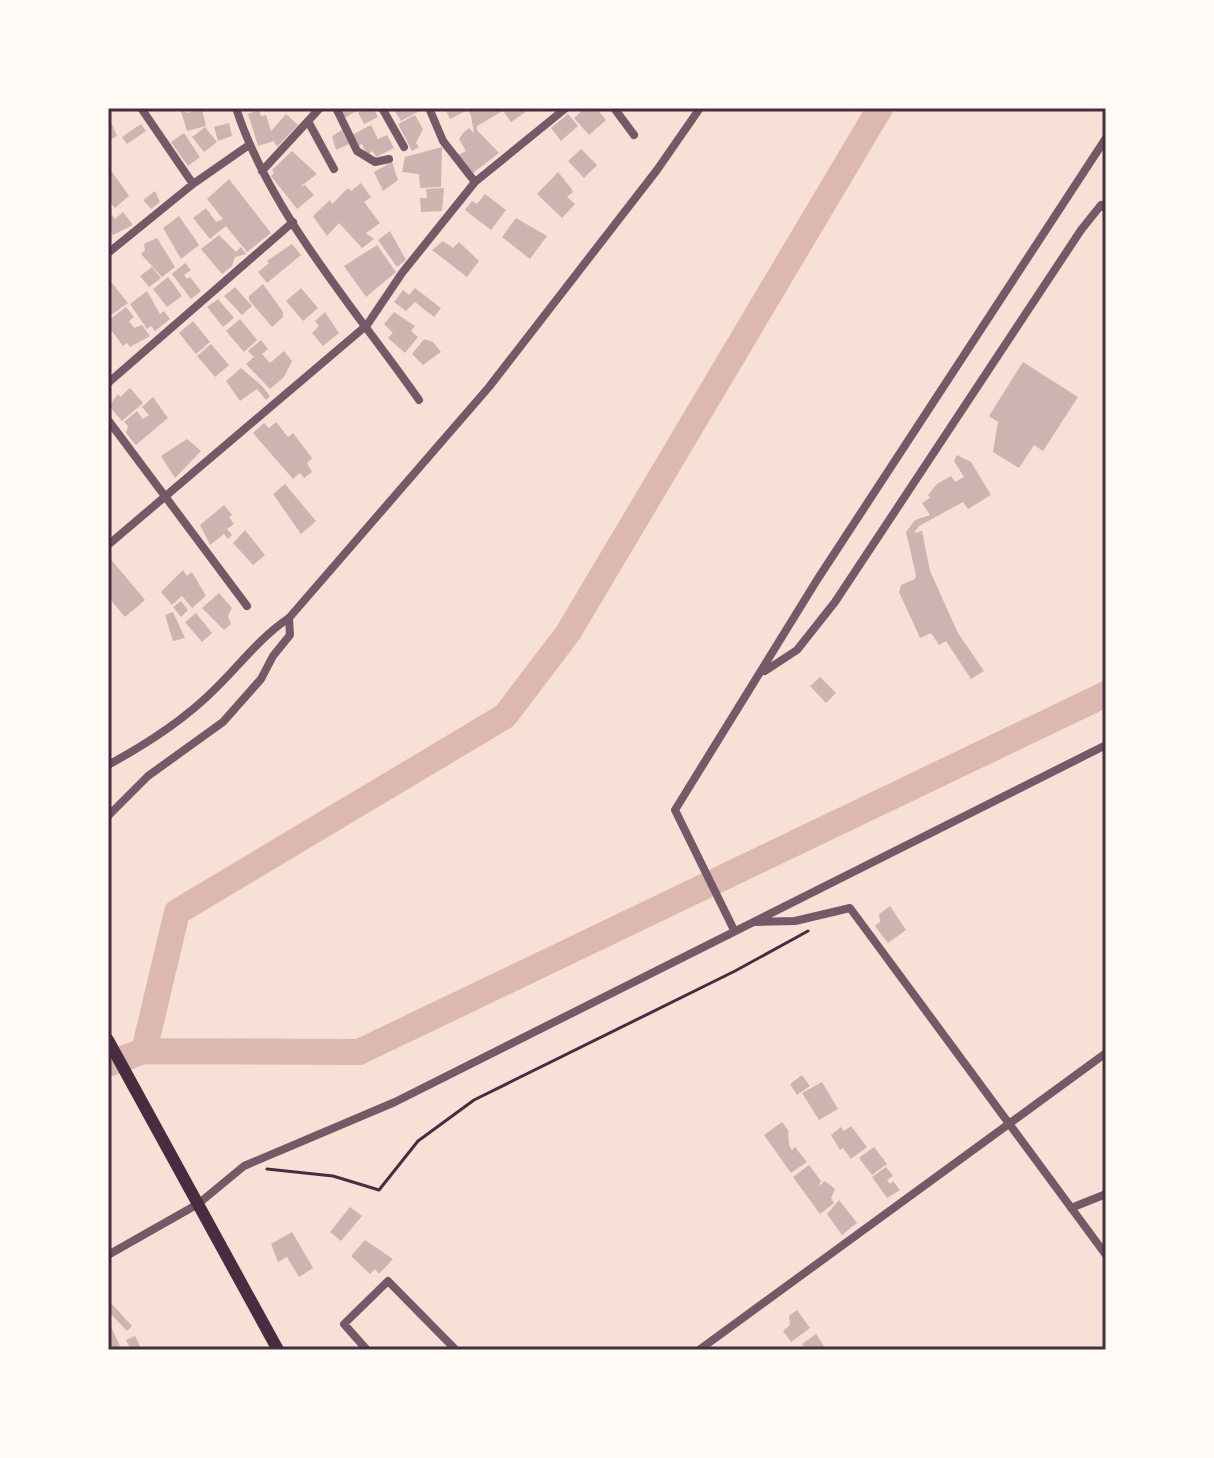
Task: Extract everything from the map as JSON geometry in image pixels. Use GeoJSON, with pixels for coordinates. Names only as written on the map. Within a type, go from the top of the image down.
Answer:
{"type":"FeatureCollection","features":[{"type":"Feature","properties":{"kind":"main road"},"geometry":{"type":"LineString","coordinates":[[108,1040],[278,1350]]}},
{"type":"Feature","properties":{"kind":"street"},"geometry":{"type":"LineString","coordinates":[[141,108],[193,184]]}},
{"type":"Feature","properties":{"kind":"street"},"geometry":{"type":"LineString","coordinates":[[236,108],[249,145],[293,222],[419,400]]}},
{"type":"Feature","properties":{"kind":"street"},"geometry":{"type":"LineString","coordinates":[[262,171],[320,108]]}},
{"type":"Feature","properties":{"kind":"street"},"geometry":{"type":"LineString","coordinates":[[336,108],[357,151],[375,162],[389,159]]}},
{"type":"Feature","properties":{"kind":"street"},"geometry":{"type":"LineString","coordinates":[[382,108],[404,147]]}},
{"type":"Feature","properties":{"kind":"street"},"geometry":{"type":"LineString","coordinates":[[429,108],[443,141],[475,182]]}},
{"type":"Feature","properties":{"kind":"street"},"geometry":{"type":"LineString","coordinates":[[108,545],[367,325],[402,273],[475,182],[566,108]]}},
{"type":"Feature","properties":{"kind":"street"},"geometry":{"type":"LineString","coordinates":[[614,108],[634,135]]}},
{"type":"Feature","properties":{"kind":"street"},"geometry":{"type":"LineString","coordinates":[[108,765],[176,721],[212,693],[274,628],[289,618],[489,387],[657,170],[700,108]]}},
{"type":"Feature","properties":{"kind":"street"},"geometry":{"type":"LineString","coordinates":[[309,123],[334,169]]}},
{"type":"Feature","properties":{"kind":"street"},"geometry":{"type":"LineString","coordinates":[[734,930],[675,810],[817,580],[1106,138]]}},
{"type":"Feature","properties":{"kind":"street"},"geometry":{"type":"LineString","coordinates":[[109,250],[249,145]]}},
{"type":"Feature","properties":{"kind":"street"},"geometry":{"type":"LineString","coordinates":[[761,674],[797,650],[835,602],[1081,230],[1101,205],[1106,209]]}},
{"type":"Feature","properties":{"kind":"street"},"geometry":{"type":"LineString","coordinates":[[108,383],[293,222]]}},
{"type":"Feature","properties":{"kind":"street"},"geometry":{"type":"LineString","coordinates":[[108,420],[247,606]]}},
{"type":"Feature","properties":{"kind":"street"},"geometry":{"type":"LineString","coordinates":[[108,816],[148,776],[223,722],[261,679],[273,656],[290,635],[289,618]]}},
{"type":"Feature","properties":{"kind":"street"},"geometry":{"type":"LineString","coordinates":[[108,1255],[198,1204],[244,1166],[395,1102],[1106,745]]}},
{"type":"Feature","properties":{"kind":"street"},"geometry":{"type":"LineString","coordinates":[[753,922],[795,921],[850,908],[1106,1255]]}},
{"type":"Feature","properties":{"kind":"street"},"geometry":{"type":"LineString","coordinates":[[699,1350],[1106,1053]]}},
{"type":"Feature","properties":{"kind":"street"},"geometry":{"type":"LineString","coordinates":[[1071,1208],[1106,1194]]}},
{"type":"Feature","properties":{"kind":"street"},"geometry":{"type":"LineString","coordinates":[[367,1350],[344,1324],[388,1281],[456,1350]]}},
{"type":"Feature","properties":{"kind":"path"},"geometry":{"type":"LineString","coordinates":[[244,1166],[333,1176],[379,1190],[418,1141],[474,1100],[735,971],[811,929]]}},
{"type":"Feature","properties":{"kind":"building"},"geometry":{"type":"Polygon","coordinates":[[[180,108],[187,113],[202,109],[206,126],[187,131],[180,108]]]}},
{"type":"Feature","properties":{"kind":"building"},"geometry":{"type":"Polygon","coordinates":[[[338,108],[361,108],[343,119],[338,108]]]}},
{"type":"Feature","properties":{"kind":"building"},"geometry":{"type":"Polygon","coordinates":[[[373,108],[378,117],[364,124],[358,112],[373,108]]]}},
{"type":"Feature","properties":{"kind":"building"},"geometry":{"type":"Polygon","coordinates":[[[393,108],[425,108],[401,121],[393,108]]]}},
{"type":"Feature","properties":{"kind":"building"},"geometry":{"type":"Polygon","coordinates":[[[499,108],[501,112],[477,126],[477,130],[499,153],[473,173],[458,155],[466,151],[459,139],[463,133],[469,128],[474,133],[471,116],[468,110],[450,119],[445,109],[499,108]]]}},
{"type":"Feature","properties":{"kind":"building"},"geometry":{"type":"Polygon","coordinates":[[[501,108],[526,108],[527,111],[511,122],[501,108]]]}},
{"type":"Feature","properties":{"kind":"building"},"geometry":{"type":"Polygon","coordinates":[[[585,108],[596,108],[606,120],[589,135],[574,118],[585,108]]]}},
{"type":"Feature","properties":{"kind":"building"},"geometry":{"type":"Polygon","coordinates":[[[259,110],[261,116],[266,115],[271,131],[286,114],[298,125],[277,147],[274,141],[258,146],[248,114],[259,110]]]}},
{"type":"Feature","properties":{"kind":"building"},"geometry":{"type":"Polygon","coordinates":[[[568,114],[578,126],[561,141],[551,128],[568,114]]]}},
{"type":"Feature","properties":{"kind":"building"},"geometry":{"type":"Polygon","coordinates":[[[108,115],[117,136],[108,141],[108,115]]]}},
{"type":"Feature","properties":{"kind":"building"},"geometry":{"type":"Polygon","coordinates":[[[415,115],[423,129],[416,143],[419,147],[412,151],[398,124],[415,115]]]}},
{"type":"Feature","properties":{"kind":"building"},"geometry":{"type":"Polygon","coordinates":[[[229,123],[232,136],[218,141],[214,127],[229,123]]]}},
{"type":"Feature","properties":{"kind":"building"},"geometry":{"type":"Polygon","coordinates":[[[141,124],[146,131],[127,144],[122,137],[141,124]]]}},
{"type":"Feature","properties":{"kind":"building"},"geometry":{"type":"Polygon","coordinates":[[[371,125],[378,139],[387,135],[394,148],[376,157],[373,151],[367,155],[362,144],[357,146],[352,135],[371,125]]]}},
{"type":"Feature","properties":{"kind":"building"},"geometry":{"type":"Polygon","coordinates":[[[205,127],[217,142],[204,152],[192,137],[205,127]]]}},
{"type":"Feature","properties":{"kind":"building"},"geometry":{"type":"Polygon","coordinates":[[[342,130],[349,144],[336,150],[332,136],[342,130]]]}},
{"type":"Feature","properties":{"kind":"building"},"geometry":{"type":"Polygon","coordinates":[[[184,133],[200,157],[188,166],[171,142],[184,133]]]}},
{"type":"Feature","properties":{"kind":"building"},"geometry":{"type":"Polygon","coordinates":[[[442,147],[441,187],[420,188],[419,174],[402,172],[405,157],[442,147]]]}},
{"type":"Feature","properties":{"kind":"building"},"geometry":{"type":"Polygon","coordinates":[[[581,149],[597,165],[584,178],[568,161],[581,149]]]}},
{"type":"Feature","properties":{"kind":"building"},"geometry":{"type":"Polygon","coordinates":[[[292,151],[317,174],[300,187],[305,185],[314,195],[297,209],[271,176],[274,173],[272,170],[292,151]]]}},
{"type":"Feature","properties":{"kind":"building"},"geometry":{"type":"Polygon","coordinates":[[[392,162],[398,180],[383,191],[374,172],[392,162]]]}},
{"type":"Feature","properties":{"kind":"building"},"geometry":{"type":"Polygon","coordinates":[[[108,166],[129,196],[115,208],[108,200],[108,166]]]}},
{"type":"Feature","properties":{"kind":"building"},"geometry":{"type":"Polygon","coordinates":[[[558,172],[571,188],[573,192],[567,197],[575,204],[562,218],[537,194],[558,172]]]}},
{"type":"Feature","properties":{"kind":"building"},"geometry":{"type":"Polygon","coordinates":[[[229,179],[271,233],[247,252],[226,226],[210,239],[193,218],[206,208],[216,222],[223,219],[207,199],[229,179]]]}},
{"type":"Feature","properties":{"kind":"building"},"geometry":{"type":"Polygon","coordinates":[[[361,183],[371,197],[364,202],[380,223],[366,233],[374,239],[362,248],[339,223],[327,236],[313,216],[330,200],[332,204],[348,188],[351,191],[361,183]]]}},
{"type":"Feature","properties":{"kind":"building"},"geometry":{"type":"Polygon","coordinates":[[[444,188],[442,211],[421,212],[420,198],[427,198],[426,189],[444,188]]]}},
{"type":"Feature","properties":{"kind":"building"},"geometry":{"type":"Polygon","coordinates":[[[155,191],[160,202],[151,209],[143,200],[155,191]]]}},
{"type":"Feature","properties":{"kind":"building"},"geometry":{"type":"Polygon","coordinates":[[[485,194],[506,210],[491,230],[465,210],[472,201],[477,204],[485,194]]]}},
{"type":"Feature","properties":{"kind":"building"},"geometry":{"type":"Polygon","coordinates":[[[108,211],[115,219],[123,212],[133,225],[113,235],[108,228],[108,211]]]}},
{"type":"Feature","properties":{"kind":"building"},"geometry":{"type":"Polygon","coordinates":[[[179,216],[199,245],[181,259],[163,228],[179,216]]]}},
{"type":"Feature","properties":{"kind":"building"},"geometry":{"type":"Polygon","coordinates":[[[516,218],[547,236],[530,259],[502,237],[516,218]]]}},
{"type":"Feature","properties":{"kind":"building"},"geometry":{"type":"Polygon","coordinates":[[[390,231],[406,260],[397,267],[378,240],[390,231]]]}},
{"type":"Feature","properties":{"kind":"building"},"geometry":{"type":"Polygon","coordinates":[[[219,235],[236,252],[241,247],[246,254],[235,257],[232,266],[222,274],[201,249],[219,235]]]}},
{"type":"Feature","properties":{"kind":"building"},"geometry":{"type":"Polygon","coordinates":[[[157,238],[175,267],[162,277],[141,254],[145,250],[144,244],[157,238]]]}},
{"type":"Feature","properties":{"kind":"building"},"geometry":{"type":"Polygon","coordinates":[[[443,241],[453,248],[459,242],[479,261],[467,277],[432,250],[443,241]]]}},
{"type":"Feature","properties":{"kind":"building"},"geometry":{"type":"Polygon","coordinates":[[[292,244],[301,255],[267,283],[258,272],[269,263],[267,261],[292,244]]]}},
{"type":"Feature","properties":{"kind":"building"},"geometry":{"type":"Polygon","coordinates":[[[377,245],[396,272],[366,297],[344,266],[377,245]]]}},
{"type":"Feature","properties":{"kind":"building"},"geometry":{"type":"Polygon","coordinates":[[[185,263],[191,270],[184,275],[187,279],[190,277],[201,291],[191,299],[172,274],[185,263]]]}},
{"type":"Feature","properties":{"kind":"building"},"geometry":{"type":"Polygon","coordinates":[[[152,267],[161,278],[149,287],[140,276],[152,267]]]}},
{"type":"Feature","properties":{"kind":"building"},"geometry":{"type":"Polygon","coordinates":[[[168,277],[182,296],[167,307],[153,289],[168,277]]]}},
{"type":"Feature","properties":{"kind":"building"},"geometry":{"type":"Polygon","coordinates":[[[108,278],[128,303],[108,317],[108,278]]]}},
{"type":"Feature","properties":{"kind":"building"},"geometry":{"type":"Polygon","coordinates":[[[263,284],[283,312],[283,317],[272,327],[249,300],[249,296],[263,284]]]}},
{"type":"Feature","properties":{"kind":"building"},"geometry":{"type":"Polygon","coordinates":[[[235,287],[252,306],[242,315],[224,296],[235,287]]]}},
{"type":"Feature","properties":{"kind":"building"},"geometry":{"type":"Polygon","coordinates":[[[301,288],[318,308],[303,321],[286,301],[301,288]]]}},
{"type":"Feature","properties":{"kind":"building"},"geometry":{"type":"Polygon","coordinates":[[[415,288],[441,308],[434,317],[415,302],[406,311],[394,302],[403,290],[409,295],[415,288]]]}},
{"type":"Feature","properties":{"kind":"building"},"geometry":{"type":"Polygon","coordinates":[[[147,291],[160,314],[164,311],[170,319],[155,331],[151,326],[147,329],[130,304],[147,291]]]}},
{"type":"Feature","properties":{"kind":"building"},"geometry":{"type":"Polygon","coordinates":[[[218,299],[234,318],[223,327],[207,307],[218,299]]]}},
{"type":"Feature","properties":{"kind":"building"},"geometry":{"type":"Polygon","coordinates":[[[126,307],[134,317],[129,321],[134,328],[142,325],[150,336],[130,347],[127,343],[123,346],[108,326],[108,321],[126,307]]]}},
{"type":"Feature","properties":{"kind":"building"},"geometry":{"type":"Polygon","coordinates":[[[325,312],[339,333],[323,346],[312,333],[319,326],[315,321],[325,312]]]}},
{"type":"Feature","properties":{"kind":"building"},"geometry":{"type":"Polygon","coordinates":[[[394,312],[415,326],[411,331],[418,337],[405,353],[388,338],[393,333],[384,324],[394,312]]]}},
{"type":"Feature","properties":{"kind":"building"},"geometry":{"type":"Polygon","coordinates":[[[240,319],[257,340],[244,352],[226,331],[240,319]]]}},
{"type":"Feature","properties":{"kind":"building"},"geometry":{"type":"Polygon","coordinates":[[[193,321],[210,342],[196,354],[179,333],[193,321]]]}},
{"type":"Feature","properties":{"kind":"building"},"geometry":{"type":"Polygon","coordinates":[[[424,339],[433,342],[441,352],[423,365],[412,354],[424,339]]]}},
{"type":"Feature","properties":{"kind":"building"},"geometry":{"type":"Polygon","coordinates":[[[261,340],[268,349],[262,354],[270,363],[284,351],[292,361],[284,377],[270,389],[246,364],[254,357],[248,351],[261,340]]]}},
{"type":"Feature","properties":{"kind":"building"},"geometry":{"type":"Polygon","coordinates":[[[211,344],[229,365],[215,377],[197,356],[211,344]]]}},
{"type":"Feature","properties":{"kind":"building"},"geometry":{"type":"Polygon","coordinates":[[[1023,362],[1078,397],[1043,451],[1034,445],[1019,468],[993,452],[998,422],[989,416],[1023,362]]]}},
{"type":"Feature","properties":{"kind":"building"},"geometry":{"type":"Polygon","coordinates":[[[241,368],[270,396],[266,400],[257,389],[240,401],[226,381],[241,368]]]}},
{"type":"Feature","properties":{"kind":"building"},"geometry":{"type":"Polygon","coordinates":[[[130,388],[143,403],[122,421],[109,406],[118,394],[120,397],[130,388]]]}},
{"type":"Feature","properties":{"kind":"building"},"geometry":{"type":"Polygon","coordinates":[[[153,397],[168,418],[136,445],[126,433],[128,426],[124,422],[137,411],[143,419],[149,415],[142,407],[153,397]]]}},
{"type":"Feature","properties":{"kind":"building"},"geometry":{"type":"Polygon","coordinates":[[[276,422],[288,437],[293,433],[312,458],[307,463],[312,472],[304,478],[300,473],[293,479],[253,433],[264,423],[269,428],[276,422]]]}},
{"type":"Feature","properties":{"kind":"building"},"geometry":{"type":"Polygon","coordinates":[[[187,439],[201,451],[175,478],[161,456],[187,439]]]}},
{"type":"Feature","properties":{"kind":"building"},"geometry":{"type":"Polygon","coordinates":[[[957,455],[971,462],[991,495],[968,509],[963,502],[919,526],[914,533],[922,531],[930,571],[958,633],[984,671],[971,679],[946,641],[939,645],[931,633],[920,638],[899,592],[901,585],[915,579],[916,575],[906,532],[915,520],[930,515],[922,503],[930,498],[928,495],[937,484],[951,476],[955,482],[964,477],[954,461],[957,455]]]}},
{"type":"Feature","properties":{"kind":"building"},"geometry":{"type":"Polygon","coordinates":[[[285,484],[316,521],[301,534],[273,494],[285,484]]]}},
{"type":"Feature","properties":{"kind":"building"},"geometry":{"type":"Polygon","coordinates":[[[224,505],[232,515],[229,517],[234,524],[227,529],[232,535],[228,539],[224,534],[210,545],[200,525],[224,505]]]}},
{"type":"Feature","properties":{"kind":"building"},"geometry":{"type":"Polygon","coordinates":[[[245,530],[265,555],[253,565],[233,543],[245,530]]]}},
{"type":"Feature","properties":{"kind":"building"},"geometry":{"type":"Polygon","coordinates":[[[108,556],[145,600],[125,617],[108,597],[108,556]]]}},
{"type":"Feature","properties":{"kind":"building"},"geometry":{"type":"Polygon","coordinates":[[[183,570],[187,576],[192,572],[206,596],[192,608],[182,596],[172,605],[161,592],[183,570]]]}},
{"type":"Feature","properties":{"kind":"building"},"geometry":{"type":"Polygon","coordinates":[[[219,593],[232,608],[228,616],[231,624],[224,630],[202,608],[219,593]]]}},
{"type":"Feature","properties":{"kind":"building"},"geometry":{"type":"Polygon","coordinates":[[[181,601],[188,610],[181,617],[173,607],[181,601]]]}},
{"type":"Feature","properties":{"kind":"building"},"geometry":{"type":"Polygon","coordinates":[[[173,612],[185,638],[173,641],[165,615],[173,612]]]}},
{"type":"Feature","properties":{"kind":"building"},"geometry":{"type":"Polygon","coordinates":[[[196,613],[212,633],[202,642],[185,622],[196,613]]]}},
{"type":"Feature","properties":{"kind":"building"},"geometry":{"type":"Polygon","coordinates":[[[820,677],[836,693],[826,703],[810,686],[820,677]]]}},
{"type":"Feature","properties":{"kind":"building"},"geometry":{"type":"Polygon","coordinates":[[[890,906],[906,930],[888,943],[875,926],[880,922],[879,914],[890,906]]]}},
{"type":"Feature","properties":{"kind":"building"},"geometry":{"type":"Polygon","coordinates":[[[802,1075],[810,1086],[797,1095],[790,1084],[802,1075]]]}},
{"type":"Feature","properties":{"kind":"building"},"geometry":{"type":"Polygon","coordinates":[[[822,1082],[838,1109],[819,1120],[802,1093],[822,1082]]]}},
{"type":"Feature","properties":{"kind":"building"},"geometry":{"type":"Polygon","coordinates":[[[782,1122],[788,1130],[792,1150],[795,1147],[807,1162],[791,1173],[764,1135],[782,1122]]]}},
{"type":"Feature","properties":{"kind":"building"},"geometry":{"type":"Polygon","coordinates":[[[851,1126],[867,1147],[851,1159],[843,1148],[840,1150],[831,1135],[841,1127],[844,1131],[851,1126]]]}},
{"type":"Feature","properties":{"kind":"building"},"geometry":{"type":"Polygon","coordinates":[[[874,1147],[887,1164],[872,1175],[859,1158],[874,1147]]]}},
{"type":"Feature","properties":{"kind":"building"},"geometry":{"type":"Polygon","coordinates":[[[809,1165],[821,1181],[818,1187],[825,1181],[835,1189],[831,1198],[834,1203],[820,1214],[793,1177],[809,1165]]]}},
{"type":"Feature","properties":{"kind":"building"},"geometry":{"type":"Polygon","coordinates":[[[886,1167],[893,1176],[887,1180],[890,1184],[893,1181],[900,1190],[887,1198],[872,1177],[886,1167]]]}},
{"type":"Feature","properties":{"kind":"building"},"geometry":{"type":"Polygon","coordinates":[[[839,1200],[857,1223],[842,1235],[827,1214],[839,1200]]]}},
{"type":"Feature","properties":{"kind":"building"},"geometry":{"type":"Polygon","coordinates":[[[350,1207],[362,1216],[341,1241],[330,1232],[350,1207]]]}},
{"type":"Feature","properties":{"kind":"building"},"geometry":{"type":"Polygon","coordinates":[[[292,1232],[313,1268],[299,1277],[287,1257],[278,1262],[271,1244],[292,1232]]]}},
{"type":"Feature","properties":{"kind":"building"},"geometry":{"type":"Polygon","coordinates":[[[365,1240],[393,1259],[379,1274],[375,1269],[370,1274],[351,1256],[365,1240]]]}},
{"type":"Feature","properties":{"kind":"building"},"geometry":{"type":"Polygon","coordinates":[[[110,1302],[132,1326],[127,1331],[108,1311],[110,1302]]]}},
{"type":"Feature","properties":{"kind":"building"},"geometry":{"type":"Polygon","coordinates":[[[797,1310],[810,1328],[791,1342],[783,1331],[790,1325],[789,1316],[797,1310]]]}},
{"type":"Feature","properties":{"kind":"building"},"geometry":{"type":"Polygon","coordinates":[[[108,1321],[122,1350],[108,1350],[108,1321]]]}},
{"type":"Feature","properties":{"kind":"building"},"geometry":{"type":"Polygon","coordinates":[[[816,1334],[826,1349],[806,1350],[802,1344],[816,1334]]]}},
{"type":"Feature","properties":{"kind":"building"},"geometry":{"type":"Polygon","coordinates":[[[135,1336],[141,1348],[131,1350],[126,1340],[135,1336]]]}},
{"type":"Feature","properties":{"kind":"waterway"},"geometry":{"type":"LineString","coordinates":[[144,1051],[177,912],[505,716],[568,633],[880,108]]}},
{"type":"Feature","properties":{"kind":"waterway"},"geometry":{"type":"LineString","coordinates":[[108,1064],[144,1051],[359,1052],[1106,694]]}}]}
